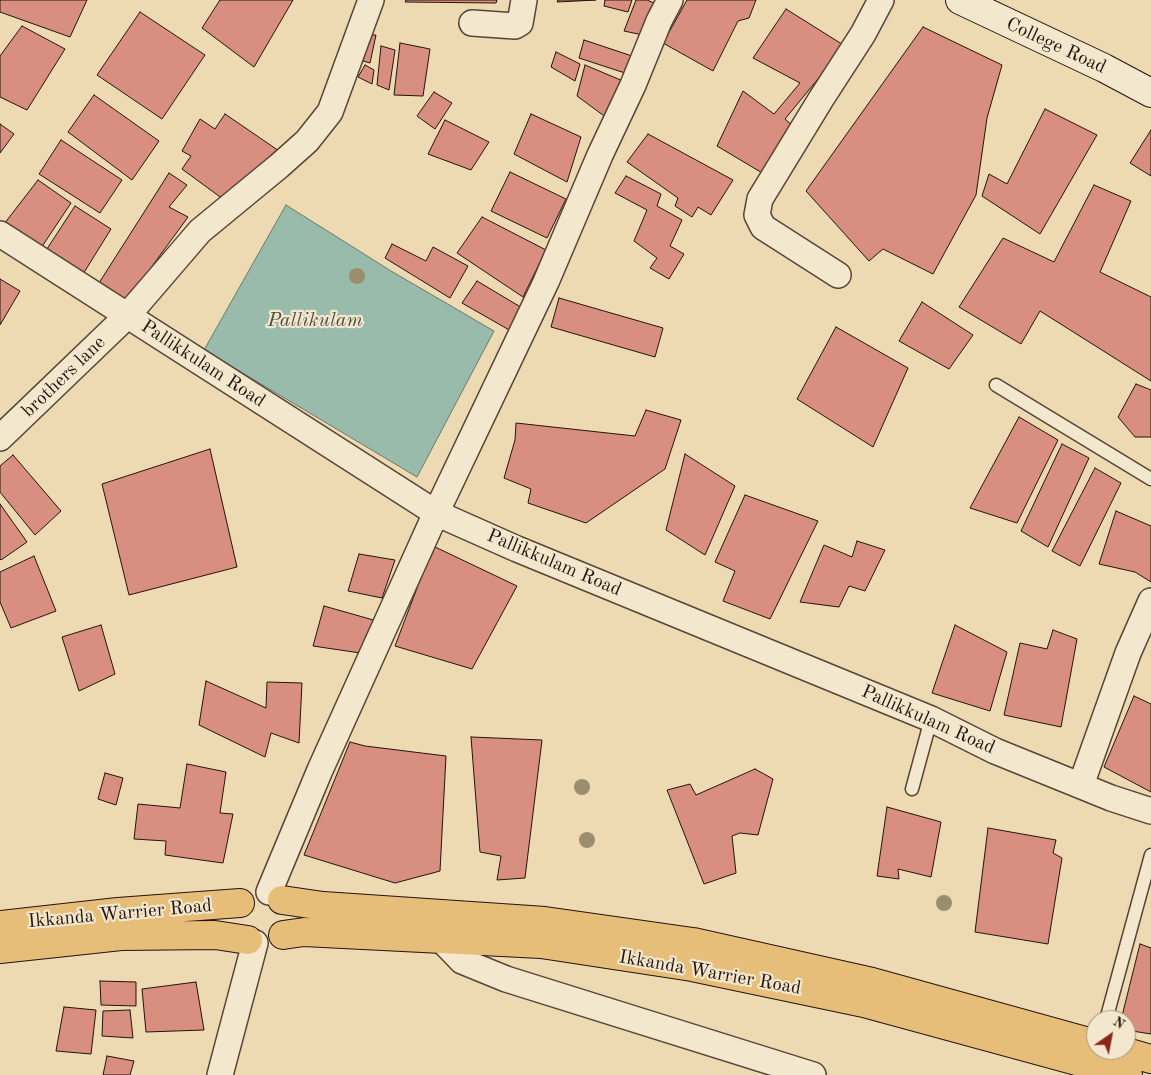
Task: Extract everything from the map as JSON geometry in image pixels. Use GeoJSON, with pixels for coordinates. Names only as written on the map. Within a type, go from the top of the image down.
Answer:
{"type":"FeatureCollection","features":[{"type":"Feature","properties":{"kind":"main road","name":"College Road"},"geometry":{"type":"LineString","coordinates":[[960,0],[1104,68],[1151,93]]}},
{"type":"Feature","properties":{"kind":"main road"},"geometry":{"type":"LineString","coordinates":[[261,891],[276,896],[289,913],[289,921],[283,935],[271,943],[251,942],[237,927],[236,910],[240,903],[246,897],[261,891]]}},
{"type":"Feature","properties":{"kind":"main road","name":"Ikkanda Warrier Road"},"geometry":{"type":"LineString","coordinates":[[276,896],[323,906],[545,921],[693,942],[872,982],[1128,1075]]}},
{"type":"Feature","properties":{"kind":"main road","name":"Ikkanda Warrier Road"},"geometry":{"type":"LineString","coordinates":[[0,925],[118,912],[240,903]]}},
{"type":"Feature","properties":{"kind":"main road","name":"Ikkanda Warrier Road"},"geometry":{"type":"LineString","coordinates":[[283,935],[304,932],[541,944],[692,967],[864,1003],[1080,1059]]}},
{"type":"Feature","properties":{"kind":"main road","name":"Ikkanda Warrier Road"},"geometry":{"type":"LineString","coordinates":[[0,949],[121,936],[215,935],[251,942]]}},
{"type":"Feature","properties":{"kind":"main road"},"geometry":{"type":"LineString","coordinates":[[1136,1055],[1151,1059]]}},
{"type":"Feature","properties":{"kind":"street","name":"brothers lane"},"geometry":{"type":"LineString","coordinates":[[0,438],[127,316],[200,231],[307,141],[330,112],[371,0]]}},
{"type":"Feature","properties":{"kind":"street"},"geometry":{"type":"LineString","coordinates":[[472,23],[515,26],[520,23],[524,0]]}},
{"type":"Feature","properties":{"kind":"street"},"geometry":{"type":"LineString","coordinates":[[276,896],[320,770],[436,513],[546,282],[600,155],[633,85],[658,21],[670,0]]}},
{"type":"Feature","properties":{"kind":"street"},"geometry":{"type":"LineString","coordinates":[[838,275],[763,227],[757,215],[760,199],[821,99],[864,34],[881,0]]}},
{"type":"Feature","properties":{"kind":"street","name":"Pallikkulam Road"},"geometry":{"type":"LineString","coordinates":[[0,234],[436,513],[517,549],[931,719],[995,750],[1111,798],[1151,811]]}},
{"type":"Feature","properties":{"kind":"street"},"geometry":{"type":"LineString","coordinates":[[1081,785],[1128,653],[1151,601]]}},
{"type":"Feature","properties":{"kind":"street"},"geometry":{"type":"LineString","coordinates":[[439,938],[462,960],[506,979],[813,1075]]}},
{"type":"Feature","properties":{"kind":"street"},"geometry":{"type":"LineString","coordinates":[[220,1075],[251,942]]}},
{"type":"Feature","properties":{"kind":"lane"},"geometry":{"type":"LineString","coordinates":[[996,385],[1151,479]]}},
{"type":"Feature","properties":{"kind":"lane"},"geometry":{"type":"LineString","coordinates":[[912,789],[931,719]]}},
{"type":"Feature","properties":{"kind":"lane"},"geometry":{"type":"LineString","coordinates":[[1109,1010],[1151,855]]}},
{"type":"Feature","properties":{"kind":"water","name":"Pallikulam"},"geometry":{"type":"Polygon","coordinates":[[[286,205],[391,271],[494,331],[417,477],[204,350],[286,205]]]}},
{"type":"Feature","properties":{"kind":"building"},"geometry":{"type":"Polygon","coordinates":[[[0,0],[87,0],[70,37],[0,12],[0,0]]]}},
{"type":"Feature","properties":{"kind":"building"},"geometry":{"type":"Polygon","coordinates":[[[220,0],[293,0],[254,67],[202,28],[220,0]]]}},
{"type":"Feature","properties":{"kind":"building"},"geometry":{"type":"Polygon","coordinates":[[[406,0],[497,0],[496,3],[405,2],[406,0]]]}},
{"type":"Feature","properties":{"kind":"building"},"geometry":{"type":"Polygon","coordinates":[[[558,0],[596,0],[557,2],[558,0]]]}},
{"type":"Feature","properties":{"kind":"building"},"geometry":{"type":"Polygon","coordinates":[[[605,0],[632,0],[628,12],[604,6],[605,0]]]}},
{"type":"Feature","properties":{"kind":"building"},"geometry":{"type":"Polygon","coordinates":[[[636,0],[647,0],[654,3],[643,35],[624,31],[636,0]]]}},
{"type":"Feature","properties":{"kind":"building"},"geometry":{"type":"Polygon","coordinates":[[[687,0],[756,0],[749,18],[738,21],[713,71],[663,43],[687,0]]]}},
{"type":"Feature","properties":{"kind":"building"},"geometry":{"type":"Polygon","coordinates":[[[786,9],[845,46],[785,119],[794,127],[764,174],[717,146],[743,91],[774,114],[800,83],[753,58],[786,9]]]}},
{"type":"Feature","properties":{"kind":"building"},"geometry":{"type":"Polygon","coordinates":[[[140,12],[205,55],[162,119],[97,75],[140,12]]]}},
{"type":"Feature","properties":{"kind":"building"},"geometry":{"type":"Polygon","coordinates":[[[22,26],[65,49],[27,110],[0,97],[0,56],[22,26]]]}},
{"type":"Feature","properties":{"kind":"building"},"geometry":{"type":"Polygon","coordinates":[[[923,27],[1002,65],[987,118],[976,195],[933,274],[883,249],[869,261],[806,191],[923,27]]]}},
{"type":"Feature","properties":{"kind":"building"},"geometry":{"type":"Polygon","coordinates":[[[369,35],[376,35],[370,63],[363,61],[369,35]]]}},
{"type":"Feature","properties":{"kind":"building"},"geometry":{"type":"Polygon","coordinates":[[[584,40],[632,56],[628,74],[579,58],[584,40]]]}},
{"type":"Feature","properties":{"kind":"building"},"geometry":{"type":"Polygon","coordinates":[[[400,43],[430,49],[423,96],[394,95],[400,43]]]}},
{"type":"Feature","properties":{"kind":"building"},"geometry":{"type":"Polygon","coordinates":[[[381,46],[395,50],[389,90],[377,85],[381,46]]]}},
{"type":"Feature","properties":{"kind":"building"},"geometry":{"type":"Polygon","coordinates":[[[556,52],[580,64],[575,81],[551,67],[556,52]]]}},
{"type":"Feature","properties":{"kind":"building"},"geometry":{"type":"Polygon","coordinates":[[[365,65],[374,70],[372,84],[358,77],[365,65]]]}},
{"type":"Feature","properties":{"kind":"building"},"geometry":{"type":"Polygon","coordinates":[[[585,65],[623,81],[607,118],[577,96],[585,65]]]}},
{"type":"Feature","properties":{"kind":"building"},"geometry":{"type":"Polygon","coordinates":[[[434,92],[452,103],[435,129],[417,116],[434,92]]]}},
{"type":"Feature","properties":{"kind":"building"},"geometry":{"type":"Polygon","coordinates":[[[94,95],[159,141],[132,180],[68,132],[94,95]]]}},
{"type":"Feature","properties":{"kind":"building"},"geometry":{"type":"Polygon","coordinates":[[[1045,109],[1097,135],[1040,234],[982,196],[989,174],[1007,184],[1045,109]]]}},
{"type":"Feature","properties":{"kind":"building"},"geometry":{"type":"Polygon","coordinates":[[[225,114],[282,153],[227,202],[182,169],[191,156],[182,151],[200,119],[215,129],[225,114]]]}},
{"type":"Feature","properties":{"kind":"building"},"geometry":{"type":"Polygon","coordinates":[[[531,114],[581,137],[567,182],[514,154],[531,114]]]}},
{"type":"Feature","properties":{"kind":"building"},"geometry":{"type":"Polygon","coordinates":[[[445,120],[489,142],[471,170],[428,154],[445,120]]]}},
{"type":"Feature","properties":{"kind":"building"},"geometry":{"type":"Polygon","coordinates":[[[0,124],[14,134],[0,153],[0,124]]]}},
{"type":"Feature","properties":{"kind":"building"},"geometry":{"type":"Polygon","coordinates":[[[1151,130],[1151,176],[1130,163],[1151,130]]]}},
{"type":"Feature","properties":{"kind":"building"},"geometry":{"type":"Polygon","coordinates":[[[648,134],[733,180],[711,215],[698,207],[692,217],[675,206],[678,198],[627,162],[648,134]]]}},
{"type":"Feature","properties":{"kind":"building"},"geometry":{"type":"Polygon","coordinates":[[[61,140],[122,180],[100,213],[39,174],[61,140]]]}},
{"type":"Feature","properties":{"kind":"building"},"geometry":{"type":"Polygon","coordinates":[[[510,172],[566,199],[547,238],[491,211],[510,172]]]}},
{"type":"Feature","properties":{"kind":"building"},"geometry":{"type":"Polygon","coordinates":[[[169,173],[187,185],[169,207],[188,217],[126,302],[99,283],[169,173]]]}},
{"type":"Feature","properties":{"kind":"building"},"geometry":{"type":"Polygon","coordinates":[[[626,176],[661,194],[657,206],[682,220],[670,246],[684,254],[669,279],[650,268],[657,258],[634,241],[647,210],[615,193],[626,176]]]}},
{"type":"Feature","properties":{"kind":"building"},"geometry":{"type":"Polygon","coordinates":[[[38,180],[71,203],[39,251],[4,224],[38,180]]]}},
{"type":"Feature","properties":{"kind":"building"},"geometry":{"type":"Polygon","coordinates":[[[1094,185],[1131,201],[1100,272],[1151,297],[1151,381],[1040,311],[1021,344],[959,307],[1003,238],[1054,262],[1094,185]]]}},
{"type":"Feature","properties":{"kind":"building"},"geometry":{"type":"Polygon","coordinates":[[[75,206],[111,229],[80,279],[43,255],[75,206]]]}},
{"type":"Feature","properties":{"kind":"building"},"geometry":{"type":"Polygon","coordinates":[[[482,217],[546,250],[523,297],[457,253],[482,217]]]}},
{"type":"Feature","properties":{"kind":"building"},"geometry":{"type":"Polygon","coordinates":[[[392,244],[426,261],[433,247],[468,266],[450,298],[385,258],[392,244]]]}},
{"type":"Feature","properties":{"kind":"building"},"geometry":{"type":"Polygon","coordinates":[[[0,279],[20,291],[0,325],[0,279]]]}},
{"type":"Feature","properties":{"kind":"building"},"geometry":{"type":"Polygon","coordinates":[[[477,281],[524,309],[511,331],[462,303],[477,281]]]}},
{"type":"Feature","properties":{"kind":"building"},"geometry":{"type":"Polygon","coordinates":[[[559,298],[663,328],[655,357],[551,327],[559,298]]]}},
{"type":"Feature","properties":{"kind":"building"},"geometry":{"type":"Polygon","coordinates":[[[922,302],[973,335],[949,369],[899,341],[922,302]]]}},
{"type":"Feature","properties":{"kind":"building"},"geometry":{"type":"Polygon","coordinates":[[[836,327],[908,368],[873,447],[797,399],[836,327]]]}},
{"type":"Feature","properties":{"kind":"building"},"geometry":{"type":"Polygon","coordinates":[[[1136,384],[1151,390],[1151,437],[1135,437],[1118,417],[1136,384]]]}},
{"type":"Feature","properties":{"kind":"building"},"geometry":{"type":"Polygon","coordinates":[[[646,410],[681,420],[665,469],[586,523],[528,503],[531,489],[504,478],[515,440],[516,423],[635,436],[646,410]]]}},
{"type":"Feature","properties":{"kind":"building"},"geometry":{"type":"Polygon","coordinates":[[[1019,417],[1058,440],[1017,523],[970,508],[1019,417]]]}},
{"type":"Feature","properties":{"kind":"building"},"geometry":{"type":"Polygon","coordinates":[[[1062,444],[1089,458],[1048,547],[1021,531],[1062,444]]]}},
{"type":"Feature","properties":{"kind":"building"},"geometry":{"type":"Polygon","coordinates":[[[210,449],[237,567],[129,595],[102,484],[210,449]]]}},
{"type":"Feature","properties":{"kind":"building"},"geometry":{"type":"Polygon","coordinates":[[[685,454],[735,486],[705,555],[666,530],[685,454]]]}},
{"type":"Feature","properties":{"kind":"building"},"geometry":{"type":"Polygon","coordinates":[[[13,455],[61,511],[35,535],[0,492],[0,466],[13,455]]]}},
{"type":"Feature","properties":{"kind":"building"},"geometry":{"type":"Polygon","coordinates":[[[1095,468],[1121,483],[1080,566],[1052,551],[1095,468]]]}},
{"type":"Feature","properties":{"kind":"building"},"geometry":{"type":"Polygon","coordinates":[[[745,495],[818,521],[770,619],[723,601],[735,571],[715,562],[745,495]]]}},
{"type":"Feature","properties":{"kind":"building"},"geometry":{"type":"Polygon","coordinates":[[[0,504],[27,542],[1,560],[0,559],[0,504]]]}},
{"type":"Feature","properties":{"kind":"building"},"geometry":{"type":"Polygon","coordinates":[[[1116,511],[1151,526],[1151,582],[1135,572],[1099,564],[1116,511]]]}},
{"type":"Feature","properties":{"kind":"building"},"geometry":{"type":"Polygon","coordinates":[[[857,541],[885,550],[865,591],[849,586],[839,607],[800,602],[824,545],[852,557],[857,541]]]}},
{"type":"Feature","properties":{"kind":"building"},"geometry":{"type":"Polygon","coordinates":[[[433,546],[517,586],[472,669],[395,646],[433,546]]]}},
{"type":"Feature","properties":{"kind":"building"},"geometry":{"type":"Polygon","coordinates":[[[359,554],[395,560],[382,598],[348,591],[359,554]]]}},
{"type":"Feature","properties":{"kind":"building"},"geometry":{"type":"Polygon","coordinates":[[[34,556],[56,611],[11,628],[0,602],[0,572],[34,556]]]}},
{"type":"Feature","properties":{"kind":"building"},"geometry":{"type":"Polygon","coordinates":[[[324,606],[377,621],[367,654],[313,646],[324,606]]]}},
{"type":"Feature","properties":{"kind":"building"},"geometry":{"type":"Polygon","coordinates":[[[101,625],[115,674],[79,691],[62,637],[101,625]]]}},
{"type":"Feature","properties":{"kind":"building"},"geometry":{"type":"Polygon","coordinates":[[[955,625],[1007,652],[990,711],[932,693],[955,625]]]}},
{"type":"Feature","properties":{"kind":"building"},"geometry":{"type":"Polygon","coordinates":[[[1053,630],[1077,639],[1061,727],[1004,715],[1020,643],[1047,649],[1053,630]]]}},
{"type":"Feature","properties":{"kind":"building"},"geometry":{"type":"Polygon","coordinates":[[[206,681],[266,708],[267,682],[302,683],[299,743],[271,733],[265,757],[199,725],[206,681]]]}},
{"type":"Feature","properties":{"kind":"building"},"geometry":{"type":"Polygon","coordinates":[[[1134,696],[1151,704],[1151,792],[1104,767],[1134,696]]]}},
{"type":"Feature","properties":{"kind":"building"},"geometry":{"type":"Polygon","coordinates":[[[471,737],[542,740],[525,878],[497,880],[501,856],[480,852],[471,737]]]}},
{"type":"Feature","properties":{"kind":"building"},"geometry":{"type":"Polygon","coordinates":[[[350,742],[365,746],[446,756],[440,871],[395,883],[304,855],[350,742]]]}},
{"type":"Feature","properties":{"kind":"building"},"geometry":{"type":"Polygon","coordinates":[[[187,764],[226,772],[220,813],[233,814],[223,863],[165,855],[166,841],[134,839],[138,804],[180,808],[187,764]]]}},
{"type":"Feature","properties":{"kind":"building"},"geometry":{"type":"Polygon","coordinates":[[[755,769],[773,779],[758,835],[740,833],[732,836],[736,873],[704,884],[667,790],[690,784],[696,795],[755,769]]]}},
{"type":"Feature","properties":{"kind":"building"},"geometry":{"type":"Polygon","coordinates":[[[105,773],[123,778],[116,805],[98,799],[105,773]]]}},
{"type":"Feature","properties":{"kind":"building"},"geometry":{"type":"Polygon","coordinates":[[[887,807],[941,822],[931,877],[898,869],[899,879],[877,876],[887,807]]]}},
{"type":"Feature","properties":{"kind":"building"},"geometry":{"type":"Polygon","coordinates":[[[988,828],[1056,840],[1053,853],[1062,858],[1048,944],[975,932],[988,828]]]}},
{"type":"Feature","properties":{"kind":"building"},"geometry":{"type":"Polygon","coordinates":[[[1140,944],[1151,948],[1151,1034],[1136,1032],[1136,1010],[1124,1010],[1140,944]]]}},
{"type":"Feature","properties":{"kind":"building"},"geometry":{"type":"Polygon","coordinates":[[[100,981],[136,982],[136,1006],[101,1005],[100,981]]]}},
{"type":"Feature","properties":{"kind":"building"},"geometry":{"type":"Polygon","coordinates":[[[196,982],[204,1030],[146,1032],[142,989],[196,982]]]}},
{"type":"Feature","properties":{"kind":"building"},"geometry":{"type":"Polygon","coordinates":[[[64,1007],[96,1010],[91,1054],[56,1051],[64,1007]]]}},
{"type":"Feature","properties":{"kind":"building"},"geometry":{"type":"Polygon","coordinates":[[[130,1010],[133,1038],[102,1036],[103,1011],[130,1010]]]}},
{"type":"Feature","properties":{"kind":"building"},"geometry":{"type":"Polygon","coordinates":[[[107,1056],[134,1061],[130,1075],[103,1075],[107,1056]]]}}]}
